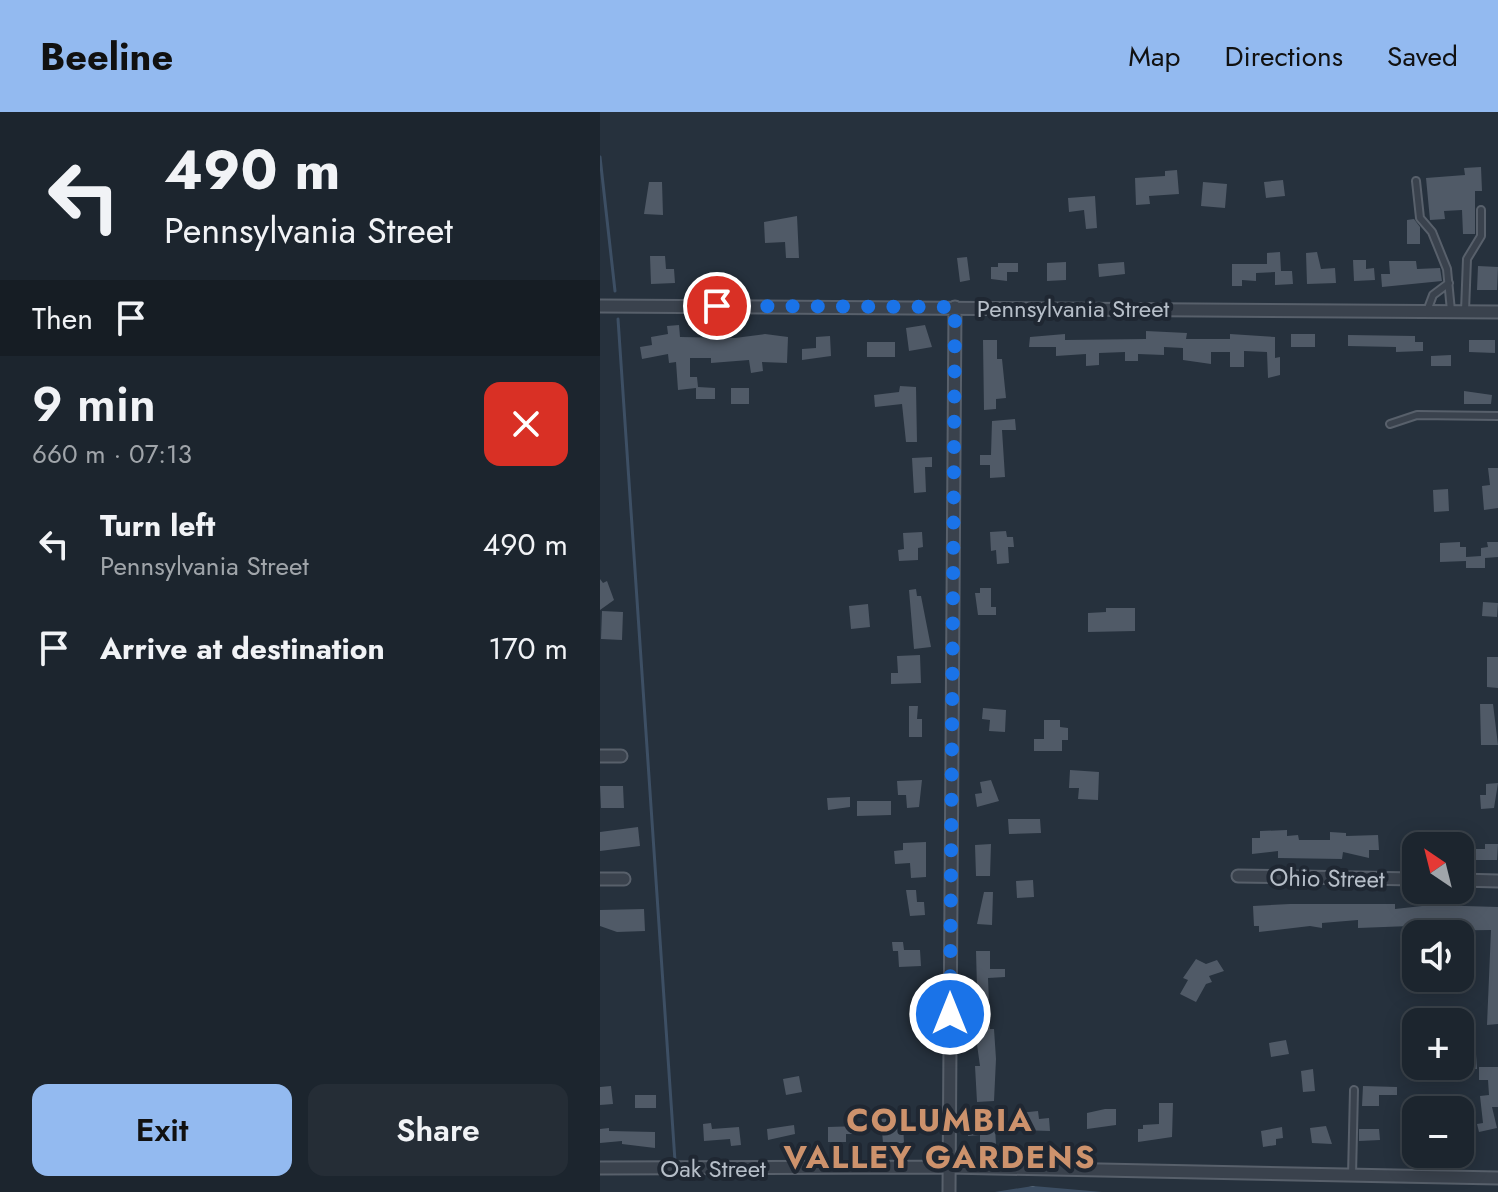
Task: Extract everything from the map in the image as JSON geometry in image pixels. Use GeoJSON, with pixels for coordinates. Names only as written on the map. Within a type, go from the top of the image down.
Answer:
{"type":"FeatureCollection","features":[{"type":"Feature","properties":{"kind":"street","name":"Pennsylvania Street"},"geometry":{"type":"LineString","coordinates":[[600,306],[1498,312]]}},
{"type":"Feature","properties":{"kind":"street"},"geometry":{"type":"LineString","coordinates":[[949,1192],[955,307]]}},
{"type":"Feature","properties":{"kind":"street"},"geometry":{"type":"LineString","coordinates":[[600,756],[621,756]]}},
{"type":"Feature","properties":{"kind":"street","name":"Ohio Street"},"geometry":{"type":"LineString","coordinates":[[1238,876],[1402,879]]}},
{"type":"Feature","properties":{"kind":"street"},"geometry":{"type":"LineString","coordinates":[[600,879],[624,879]]}},
{"type":"Feature","properties":{"kind":"street"},"geometry":{"type":"LineString","coordinates":[[1474,880],[1498,881]]}},
{"type":"Feature","properties":{"kind":"street","name":"Oak Street"},"geometry":{"type":"LineString","coordinates":[[600,1168],[949,1167],[1498,1178]]}},
{"type":"Feature","properties":{"kind":"lane"},"geometry":{"type":"LineString","coordinates":[[1416,181],[1417,210],[1432,232],[1449,283],[1451,311]]}},
{"type":"Feature","properties":{"kind":"lane"},"geometry":{"type":"LineString","coordinates":[[1465,311],[1467,259],[1481,236],[1481,210]]}},
{"type":"Feature","properties":{"kind":"lane"},"geometry":{"type":"LineString","coordinates":[[1427,311],[1433,295],[1449,283]]}},
{"type":"Feature","properties":{"kind":"lane"},"geometry":{"type":"LineString","coordinates":[[1390,424],[1417,415],[1498,416]]}},
{"type":"Feature","properties":{"kind":"lane"},"geometry":{"type":"LineString","coordinates":[[1352,1175],[1354,1090]]}},
{"type":"Feature","properties":{"kind":"water"},"geometry":{"type":"Polygon","coordinates":[[[1033,1186],[1102,1192],[995,1192],[1033,1186]]]}},
{"type":"Feature","properties":{"kind":"building"},"geometry":{"type":"Polygon","coordinates":[[[1481,167],[1482,191],[1475,191],[1475,234],[1463,234],[1462,210],[1444,211],[1445,219],[1430,220],[1426,178],[1465,175],[1464,168],[1481,167]]]}},
{"type":"Feature","properties":{"kind":"building"},"geometry":{"type":"Polygon","coordinates":[[[1177,170],[1179,194],[1149,196],[1150,204],[1136,205],[1135,178],[1165,176],[1165,171],[1177,170]]]}},
{"type":"Feature","properties":{"kind":"building"},"geometry":{"type":"Polygon","coordinates":[[[1283,180],[1285,196],[1266,198],[1264,182],[1283,180]]]}},
{"type":"Feature","properties":{"kind":"building"},"geometry":{"type":"Polygon","coordinates":[[[649,182],[662,182],[663,215],[644,214],[649,182]]]}},
{"type":"Feature","properties":{"kind":"building"},"geometry":{"type":"Polygon","coordinates":[[[1203,182],[1227,184],[1225,208],[1201,206],[1203,182]]]}},
{"type":"Feature","properties":{"kind":"building"},"geometry":{"type":"Polygon","coordinates":[[[1095,196],[1097,228],[1086,229],[1084,210],[1069,212],[1068,198],[1095,196]]]}},
{"type":"Feature","properties":{"kind":"building"},"geometry":{"type":"Polygon","coordinates":[[[797,216],[799,258],[786,258],[785,242],[765,243],[764,222],[797,216]]]}},
{"type":"Feature","properties":{"kind":"building"},"geometry":{"type":"Polygon","coordinates":[[[1414,219],[1420,227],[1420,244],[1407,244],[1407,220],[1414,219]]]}},
{"type":"Feature","properties":{"kind":"building"},"geometry":{"type":"Polygon","coordinates":[[[1280,252],[1281,271],[1292,271],[1293,284],[1275,285],[1275,272],[1256,273],[1256,281],[1242,280],[1242,286],[1232,286],[1232,264],[1267,264],[1267,253],[1280,252]]]}},
{"type":"Feature","properties":{"kind":"building"},"geometry":{"type":"Polygon","coordinates":[[[1317,252],[1321,269],[1335,268],[1336,283],[1307,284],[1306,253],[1317,252]]]}},
{"type":"Feature","properties":{"kind":"building"},"geometry":{"type":"Polygon","coordinates":[[[650,256],[665,256],[666,269],[674,269],[675,283],[651,284],[650,256]]]}},
{"type":"Feature","properties":{"kind":"building"},"geometry":{"type":"Polygon","coordinates":[[[967,257],[970,280],[960,282],[957,258],[967,257]]]}},
{"type":"Feature","properties":{"kind":"building"},"geometry":{"type":"Polygon","coordinates":[[[1353,260],[1366,260],[1366,269],[1374,268],[1375,280],[1354,281],[1353,260]]]}},
{"type":"Feature","properties":{"kind":"building"},"geometry":{"type":"Polygon","coordinates":[[[1389,261],[1416,261],[1417,269],[1440,268],[1442,281],[1382,287],[1381,274],[1390,274],[1389,261]]]}},
{"type":"Feature","properties":{"kind":"building"},"geometry":{"type":"Polygon","coordinates":[[[1066,262],[1066,280],[1047,281],[1047,263],[1066,262]]]}},
{"type":"Feature","properties":{"kind":"building"},"geometry":{"type":"Polygon","coordinates":[[[1124,262],[1125,274],[1099,277],[1098,264],[1124,262]]]}},
{"type":"Feature","properties":{"kind":"building"},"geometry":{"type":"Polygon","coordinates":[[[998,263],[1018,263],[1018,272],[1007,272],[1007,281],[991,279],[991,267],[998,267],[998,263]]]}},
{"type":"Feature","properties":{"kind":"building"},"geometry":{"type":"Polygon","coordinates":[[[1478,266],[1498,267],[1497,290],[1477,290],[1478,266]]]}},
{"type":"Feature","properties":{"kind":"building"},"geometry":{"type":"Polygon","coordinates":[[[679,325],[680,337],[735,338],[765,334],[788,337],[787,363],[762,362],[763,371],[751,373],[749,360],[711,363],[711,358],[690,358],[690,377],[697,377],[698,387],[715,388],[715,399],[696,399],[696,388],[678,390],[676,362],[669,363],[668,354],[642,359],[640,347],[652,345],[651,337],[668,334],[667,326],[679,325]]]}},
{"type":"Feature","properties":{"kind":"building"},"geometry":{"type":"Polygon","coordinates":[[[925,325],[932,347],[909,351],[906,328],[925,325]]]}},
{"type":"Feature","properties":{"kind":"building"},"geometry":{"type":"Polygon","coordinates":[[[1146,331],[1187,333],[1186,339],[1230,339],[1230,334],[1275,337],[1275,358],[1280,357],[1280,375],[1268,378],[1267,352],[1244,351],[1244,367],[1230,367],[1230,352],[1211,352],[1211,364],[1183,360],[1183,348],[1164,347],[1164,355],[1138,354],[1138,361],[1125,361],[1125,352],[1099,353],[1099,365],[1086,366],[1086,354],[1056,356],[1056,347],[1029,347],[1030,337],[1065,334],[1065,340],[1146,339],[1146,331]]]}},
{"type":"Feature","properties":{"kind":"building"},"geometry":{"type":"Polygon","coordinates":[[[1291,334],[1315,334],[1315,347],[1291,347],[1291,334]]]}},
{"type":"Feature","properties":{"kind":"building"},"geometry":{"type":"Polygon","coordinates":[[[1348,335],[1415,336],[1415,342],[1423,342],[1423,351],[1396,352],[1396,347],[1348,346],[1348,335]]]}},
{"type":"Feature","properties":{"kind":"building"},"geometry":{"type":"Polygon","coordinates":[[[830,336],[831,356],[802,360],[802,349],[816,348],[816,337],[830,336]]]}},
{"type":"Feature","properties":{"kind":"building"},"geometry":{"type":"Polygon","coordinates":[[[983,340],[997,340],[997,359],[1002,359],[1006,398],[996,399],[996,409],[984,410],[983,340]]]}},
{"type":"Feature","properties":{"kind":"building"},"geometry":{"type":"Polygon","coordinates":[[[1469,340],[1495,340],[1495,353],[1469,352],[1469,340]]]}},
{"type":"Feature","properties":{"kind":"building"},"geometry":{"type":"Polygon","coordinates":[[[867,342],[895,342],[895,357],[867,357],[867,342]]]}},
{"type":"Feature","properties":{"kind":"building"},"geometry":{"type":"Polygon","coordinates":[[[1451,355],[1451,366],[1431,366],[1431,356],[1451,355]]]}},
{"type":"Feature","properties":{"kind":"building"},"geometry":{"type":"Polygon","coordinates":[[[900,386],[916,387],[917,442],[906,442],[902,404],[875,407],[874,395],[899,392],[900,386]]]}},
{"type":"Feature","properties":{"kind":"building"},"geometry":{"type":"Polygon","coordinates":[[[731,388],[749,388],[749,404],[731,404],[731,388]]]}},
{"type":"Feature","properties":{"kind":"building"},"geometry":{"type":"Polygon","coordinates":[[[1464,391],[1492,395],[1491,404],[1464,404],[1464,391]]]}},
{"type":"Feature","properties":{"kind":"building"},"geometry":{"type":"Polygon","coordinates":[[[1015,419],[1016,430],[1002,430],[1005,477],[990,478],[990,465],[980,465],[980,455],[991,455],[992,421],[1015,419]]]}},
{"type":"Feature","properties":{"kind":"building"},"geometry":{"type":"Polygon","coordinates":[[[932,457],[932,467],[925,467],[926,492],[914,493],[912,458],[932,457]]]}},
{"type":"Feature","properties":{"kind":"building"},"geometry":{"type":"Polygon","coordinates":[[[1488,468],[1498,468],[1498,508],[1484,510],[1482,486],[1490,485],[1488,468]]]}},
{"type":"Feature","properties":{"kind":"building"},"geometry":{"type":"Polygon","coordinates":[[[1448,489],[1449,511],[1434,512],[1433,490],[1448,489]]]}},
{"type":"Feature","properties":{"kind":"building"},"geometry":{"type":"Polygon","coordinates":[[[1006,531],[1007,537],[1013,537],[1014,547],[1008,547],[1009,563],[997,564],[996,550],[991,551],[990,532],[1006,531]]]}},
{"type":"Feature","properties":{"kind":"building"},"geometry":{"type":"Polygon","coordinates":[[[922,532],[923,547],[918,548],[918,560],[899,561],[898,550],[904,549],[903,533],[922,532]]]}},
{"type":"Feature","properties":{"kind":"building"},"geometry":{"type":"Polygon","coordinates":[[[1460,542],[1460,547],[1466,547],[1466,557],[1481,556],[1481,548],[1488,547],[1487,542],[1498,542],[1498,557],[1485,558],[1485,568],[1466,568],[1466,561],[1440,562],[1440,543],[1460,542]]]}},
{"type":"Feature","properties":{"kind":"building"},"geometry":{"type":"Polygon","coordinates":[[[600,579],[603,583],[607,581],[614,600],[600,610],[600,579]]]}},
{"type":"Feature","properties":{"kind":"building"},"geometry":{"type":"Polygon","coordinates":[[[980,588],[991,588],[991,607],[996,607],[996,615],[978,615],[975,593],[980,593],[980,588]]]}},
{"type":"Feature","properties":{"kind":"building"},"geometry":{"type":"Polygon","coordinates":[[[916,589],[917,596],[921,596],[931,647],[914,649],[909,590],[916,589]]]}},
{"type":"Feature","properties":{"kind":"building"},"geometry":{"type":"Polygon","coordinates":[[[1483,602],[1498,603],[1497,617],[1482,616],[1483,602]]]}},
{"type":"Feature","properties":{"kind":"building"},"geometry":{"type":"Polygon","coordinates":[[[868,604],[870,627],[851,629],[849,606],[868,604]]]}},
{"type":"Feature","properties":{"kind":"building"},"geometry":{"type":"Polygon","coordinates":[[[1106,608],[1135,608],[1135,631],[1088,632],[1088,613],[1106,612],[1106,608]]]}},
{"type":"Feature","properties":{"kind":"building"},"geometry":{"type":"Polygon","coordinates":[[[602,611],[623,612],[622,640],[601,639],[602,611]]]}},
{"type":"Feature","properties":{"kind":"building"},"geometry":{"type":"Polygon","coordinates":[[[920,655],[921,683],[891,684],[891,673],[898,673],[897,656],[920,655]]]}},
{"type":"Feature","properties":{"kind":"building"},"geometry":{"type":"Polygon","coordinates":[[[1487,657],[1498,657],[1498,688],[1487,687],[1487,657]]]}},
{"type":"Feature","properties":{"kind":"building"},"geometry":{"type":"Polygon","coordinates":[[[1480,704],[1493,704],[1498,745],[1481,745],[1480,704]]]}},
{"type":"Feature","properties":{"kind":"building"},"geometry":{"type":"Polygon","coordinates":[[[909,706],[918,706],[917,719],[922,719],[922,737],[909,737],[909,706]]]}},
{"type":"Feature","properties":{"kind":"building"},"geometry":{"type":"Polygon","coordinates":[[[983,708],[1006,710],[1005,732],[989,731],[990,720],[982,719],[983,708]]]}},
{"type":"Feature","properties":{"kind":"building"},"geometry":{"type":"Polygon","coordinates":[[[1044,720],[1060,720],[1060,727],[1068,728],[1068,740],[1062,740],[1062,751],[1034,751],[1034,739],[1044,739],[1044,720]]]}},
{"type":"Feature","properties":{"kind":"building"},"geometry":{"type":"Polygon","coordinates":[[[1070,770],[1099,772],[1098,800],[1078,799],[1079,788],[1069,788],[1070,770]]]}},
{"type":"Feature","properties":{"kind":"building"},"geometry":{"type":"Polygon","coordinates":[[[922,780],[919,807],[907,808],[906,795],[898,795],[897,781],[922,780]]]}},
{"type":"Feature","properties":{"kind":"building"},"geometry":{"type":"Polygon","coordinates":[[[991,780],[999,801],[977,807],[975,794],[982,793],[980,782],[991,780]]]}},
{"type":"Feature","properties":{"kind":"building"},"geometry":{"type":"Polygon","coordinates":[[[1498,783],[1494,808],[1481,809],[1480,795],[1486,795],[1486,784],[1498,783]]]}},
{"type":"Feature","properties":{"kind":"building"},"geometry":{"type":"Polygon","coordinates":[[[600,786],[623,786],[624,808],[601,808],[600,786]]]}},
{"type":"Feature","properties":{"kind":"building"},"geometry":{"type":"Polygon","coordinates":[[[850,797],[850,807],[828,810],[827,798],[850,797]]]}},
{"type":"Feature","properties":{"kind":"building"},"geometry":{"type":"Polygon","coordinates":[[[857,801],[891,801],[891,815],[857,816],[857,801]]]}},
{"type":"Feature","properties":{"kind":"building"},"geometry":{"type":"Polygon","coordinates":[[[1008,819],[1040,819],[1041,833],[1009,834],[1008,819]]]}},
{"type":"Feature","properties":{"kind":"building"},"geometry":{"type":"Polygon","coordinates":[[[638,827],[640,846],[600,851],[600,832],[638,827]]]}},
{"type":"Feature","properties":{"kind":"building"},"geometry":{"type":"Polygon","coordinates":[[[1287,830],[1287,836],[1298,835],[1299,840],[1330,840],[1330,832],[1346,833],[1346,836],[1378,835],[1379,850],[1369,850],[1369,858],[1343,852],[1342,859],[1278,858],[1278,851],[1252,854],[1252,838],[1260,838],[1260,831],[1287,830]]]}},
{"type":"Feature","properties":{"kind":"building"},"geometry":{"type":"Polygon","coordinates":[[[926,842],[926,877],[911,878],[910,863],[895,864],[894,851],[903,850],[903,843],[926,842]]]}},
{"type":"Feature","properties":{"kind":"building"},"geometry":{"type":"Polygon","coordinates":[[[991,844],[990,876],[976,876],[975,845],[991,844]]]}},
{"type":"Feature","properties":{"kind":"building"},"geometry":{"type":"Polygon","coordinates":[[[1485,844],[1498,844],[1497,860],[1474,860],[1474,849],[1485,849],[1485,844]]]}},
{"type":"Feature","properties":{"kind":"building"},"geometry":{"type":"Polygon","coordinates":[[[1033,880],[1034,897],[1017,898],[1016,881],[1033,880]]]}},
{"type":"Feature","properties":{"kind":"building"},"geometry":{"type":"Polygon","coordinates":[[[906,890],[916,890],[917,902],[924,902],[925,915],[910,916],[906,890]]]}},
{"type":"Feature","properties":{"kind":"building"},"geometry":{"type":"Polygon","coordinates":[[[984,892],[993,892],[992,925],[977,924],[984,892]]]}},
{"type":"Feature","properties":{"kind":"building"},"geometry":{"type":"Polygon","coordinates":[[[1395,904],[1395,909],[1431,905],[1498,907],[1498,1024],[1487,1025],[1491,930],[1474,930],[1474,920],[1402,920],[1402,926],[1358,928],[1358,920],[1322,923],[1322,928],[1310,926],[1259,932],[1259,926],[1254,926],[1253,906],[1395,904]]]}},
{"type":"Feature","properties":{"kind":"building"},"geometry":{"type":"Polygon","coordinates":[[[644,909],[645,931],[617,932],[600,926],[600,910],[644,909]]]}},
{"type":"Feature","properties":{"kind":"building"},"geometry":{"type":"Polygon","coordinates":[[[892,942],[903,942],[904,950],[920,950],[921,966],[899,967],[898,951],[893,951],[892,942]]]}},
{"type":"Feature","properties":{"kind":"building"},"geometry":{"type":"Polygon","coordinates":[[[976,951],[990,951],[990,969],[1005,969],[1005,977],[988,978],[990,1029],[994,1029],[996,1059],[994,1101],[977,1102],[975,1066],[980,1066],[975,1030],[976,997],[969,998],[969,988],[977,988],[976,951]]]}},
{"type":"Feature","properties":{"kind":"building"},"geometry":{"type":"Polygon","coordinates":[[[1196,959],[1206,964],[1217,960],[1224,971],[1209,976],[1212,982],[1206,984],[1196,1002],[1180,994],[1188,980],[1183,978],[1196,959]]]}},
{"type":"Feature","properties":{"kind":"building"},"geometry":{"type":"Polygon","coordinates":[[[1286,1040],[1289,1054],[1271,1057],[1269,1043],[1286,1040]]]}},
{"type":"Feature","properties":{"kind":"building"},"geometry":{"type":"Polygon","coordinates":[[[1479,1067],[1498,1067],[1498,1107],[1492,1107],[1497,1128],[1479,1132],[1477,1124],[1483,1123],[1480,1096],[1489,1095],[1488,1080],[1479,1080],[1479,1067]]]}},
{"type":"Feature","properties":{"kind":"building"},"geometry":{"type":"Polygon","coordinates":[[[1313,1069],[1315,1091],[1303,1092],[1301,1071],[1313,1069]]]}},
{"type":"Feature","properties":{"kind":"building"},"geometry":{"type":"Polygon","coordinates":[[[799,1076],[802,1092],[786,1095],[783,1079],[799,1076]]]}},
{"type":"Feature","properties":{"kind":"building"},"geometry":{"type":"Polygon","coordinates":[[[611,1086],[613,1104],[600,1105],[600,1087],[611,1086]]]}},
{"type":"Feature","properties":{"kind":"building"},"geometry":{"type":"Polygon","coordinates":[[[1363,1086],[1397,1087],[1397,1095],[1379,1095],[1379,1106],[1362,1106],[1363,1086]]]}},
{"type":"Feature","properties":{"kind":"building"},"geometry":{"type":"Polygon","coordinates":[[[635,1095],[656,1095],[656,1108],[635,1108],[635,1095]]]}},
{"type":"Feature","properties":{"kind":"building"},"geometry":{"type":"Polygon","coordinates":[[[1159,1103],[1173,1103],[1172,1137],[1138,1142],[1138,1129],[1143,1129],[1143,1125],[1159,1124],[1159,1103]]]}},
{"type":"Feature","properties":{"kind":"building"},"geometry":{"type":"Polygon","coordinates":[[[1116,1109],[1116,1125],[1087,1129],[1087,1113],[1116,1109]]]}},
{"type":"Feature","properties":{"kind":"building"},"geometry":{"type":"Polygon","coordinates":[[[1038,1111],[1039,1119],[1049,1118],[1050,1131],[1020,1130],[1019,1113],[1038,1111]]]}},
{"type":"Feature","properties":{"kind":"building"},"geometry":{"type":"Polygon","coordinates":[[[891,1118],[891,1125],[903,1124],[904,1143],[883,1143],[881,1119],[891,1118]]]}},
{"type":"Feature","properties":{"kind":"building"},"geometry":{"type":"Polygon","coordinates":[[[711,1123],[712,1129],[739,1127],[741,1145],[731,1146],[730,1139],[704,1141],[703,1124],[711,1123]]]}},
{"type":"Feature","properties":{"kind":"building"},"geometry":{"type":"Polygon","coordinates":[[[794,1125],[795,1134],[768,1140],[767,1129],[794,1125]]]}},
{"type":"Feature","properties":{"kind":"building"},"geometry":{"type":"Polygon","coordinates":[[[860,1126],[860,1134],[846,1134],[846,1142],[828,1142],[828,1127],[860,1126]]]}},
{"type":"Feature","properties":{"kind":"building"},"geometry":{"type":"Polygon","coordinates":[[[1326,1126],[1332,1144],[1312,1143],[1310,1128],[1326,1126]]]}},
{"type":"Feature","properties":{"kind":"building"},"geometry":{"type":"Polygon","coordinates":[[[1282,1127],[1283,1138],[1276,1139],[1276,1145],[1263,1147],[1261,1131],[1282,1127]]]}},
{"type":"Feature","properties":{"kind":"building"},"geometry":{"type":"Polygon","coordinates":[[[609,1128],[609,1131],[655,1132],[655,1148],[622,1144],[622,1141],[600,1143],[600,1129],[609,1128]]]}},
{"type":"Feature","properties":{"kind":"building"},"geometry":{"type":"Polygon","coordinates":[[[968,1128],[995,1128],[996,1144],[980,1144],[980,1135],[968,1136],[968,1128]]]}},
{"type":"Feature","properties":{"kind":"building"},"geometry":{"type":"Polygon","coordinates":[[[1359,1129],[1379,1129],[1380,1140],[1359,1141],[1359,1129]]]}},
{"type":"Feature","properties":{"kind":"waterway"},"geometry":{"type":"LineString","coordinates":[[600,157],[615,291]]}},
{"type":"Feature","properties":{"kind":"waterway"},"geometry":{"type":"LineString","coordinates":[[618,319],[675,1161]]}},
{"type":"Feature","properties":{"kind":"district","name":"COLUMBIA VALLEY GARDENS"},"geometry":{"type":"Point","coordinates":[940,1138]}},
{"type":"Feature","properties":{"kind":"route"},"geometry":{"type":"LineString","coordinates":[[717,306],[955,307],[950,631],[950,1014]]}}]}
